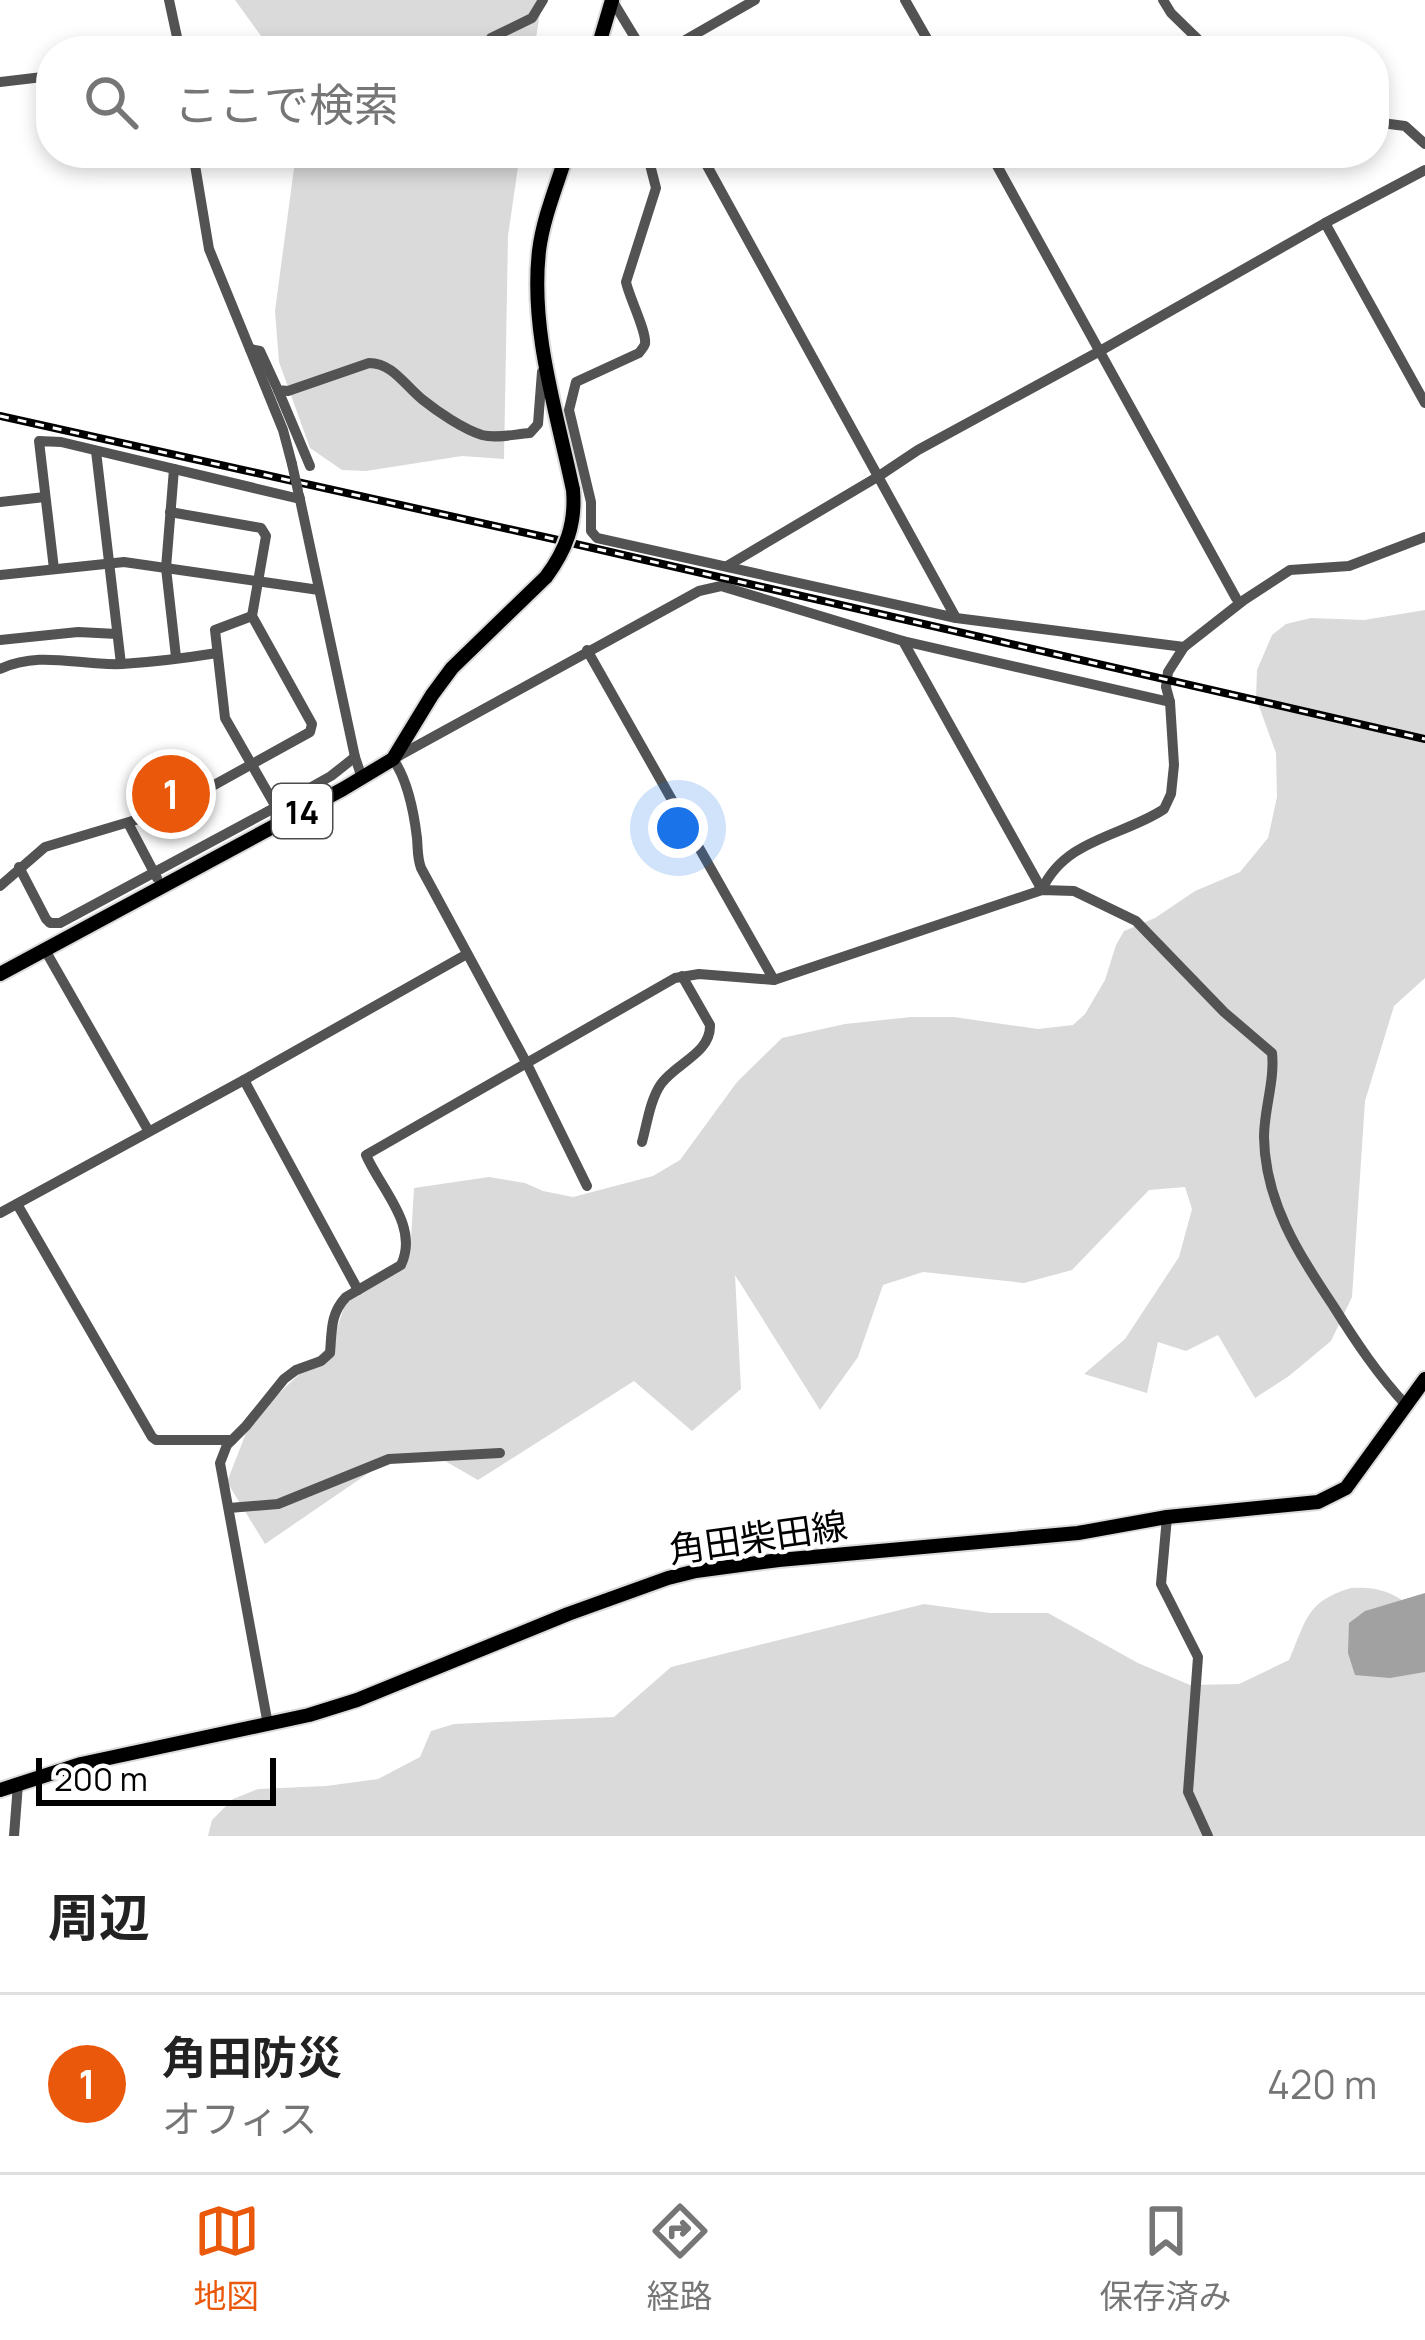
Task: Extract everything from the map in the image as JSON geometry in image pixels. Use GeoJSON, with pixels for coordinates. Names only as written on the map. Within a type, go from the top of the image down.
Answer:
{"type":"FeatureCollection","features":[{"type":"Feature","properties":{"kind":"main road"},"geometry":{"type":"LineString","coordinates":[[601,36],[612,0]]}},
{"type":"Feature","properties":{"kind":"main road","name":"14"},"geometry":{"type":"LineString","coordinates":[[0,974],[359,769],[393,759],[452,668],[546,578],[567,542],[574,507],[539,316],[539,251],[562,168]]}},
{"type":"Feature","properties":{"kind":"main road","name":"角田柴田線"},"geometry":{"type":"LineString","coordinates":[[0,1790],[81,1764],[268,1725],[357,1700],[668,1578],[779,1560],[1078,1533],[1167,1517],[1318,1502],[1346,1488],[1425,1379]]}},
{"type":"Feature","properties":{"kind":"street"},"geometry":{"type":"LineString","coordinates":[[169,0],[177,36]]}},
{"type":"Feature","properties":{"kind":"street"},"geometry":{"type":"LineString","coordinates":[[495,36],[532,17],[543,0]]}},
{"type":"Feature","properties":{"kind":"street"},"geometry":{"type":"LineString","coordinates":[[612,0],[634,36]]}},
{"type":"Feature","properties":{"kind":"street"},"geometry":{"type":"LineString","coordinates":[[692,36],[755,0]]}},
{"type":"Feature","properties":{"kind":"street"},"geometry":{"type":"LineString","coordinates":[[905,0],[925,36]]}},
{"type":"Feature","properties":{"kind":"street"},"geometry":{"type":"LineString","coordinates":[[1163,0],[1195,36]]}},
{"type":"Feature","properties":{"kind":"street"},"geometry":{"type":"LineString","coordinates":[[0,82],[36,78]]}},
{"type":"Feature","properties":{"kind":"street"},"geometry":{"type":"LineString","coordinates":[[1389,124],[1405,127],[1425,144]]}},
{"type":"Feature","properties":{"kind":"street"},"geometry":{"type":"LineString","coordinates":[[19,868],[46,920],[54,924],[159,880],[331,776],[359,769],[283,430],[208,248],[195,168]]}},
{"type":"Feature","properties":{"kind":"street"},"geometry":{"type":"LineString","coordinates":[[651,168],[656,188],[626,281],[646,339],[644,347],[576,382],[568,410],[591,502],[591,531],[598,538],[956,618],[1184,647]]}},
{"type":"Feature","properties":{"kind":"street"},"geometry":{"type":"LineString","coordinates":[[708,168],[956,618]]}},
{"type":"Feature","properties":{"kind":"street"},"geometry":{"type":"LineString","coordinates":[[998,168],[1236,598]]}},
{"type":"Feature","properties":{"kind":"street"},"geometry":{"type":"LineString","coordinates":[[727,566],[918,450],[1425,170]]}},
{"type":"Feature","properties":{"kind":"street"},"geometry":{"type":"LineString","coordinates":[[1325,223],[1425,403]]}},
{"type":"Feature","properties":{"kind":"street"},"geometry":{"type":"LineString","coordinates":[[278,390],[378,363],[424,401],[481,434],[530,433],[538,424],[543,348]]}},
{"type":"Feature","properties":{"kind":"street"},"geometry":{"type":"LineString","coordinates":[[250,349],[260,351],[310,466]]}},
{"type":"Feature","properties":{"kind":"street"},"geometry":{"type":"LineString","coordinates":[[54,569],[39,441],[299,495]]}},
{"type":"Feature","properties":{"kind":"street"},"geometry":{"type":"LineString","coordinates":[[96,451],[121,664]]}},
{"type":"Feature","properties":{"kind":"street"},"geometry":{"type":"LineString","coordinates":[[174,469],[166,568],[176,657]]}},
{"type":"Feature","properties":{"kind":"street"},"geometry":{"type":"LineString","coordinates":[[0,502],[45,497]]}},
{"type":"Feature","properties":{"kind":"street"},"geometry":{"type":"LineString","coordinates":[[0,886],[45,847],[169,810],[310,732],[312,724],[253,616],[266,536],[261,527],[170,512]]}},
{"type":"Feature","properties":{"kind":"street"},"geometry":{"type":"LineString","coordinates":[[1042,890],[1076,850],[1164,809],[1174,765],[1166,687],[1168,673],[1184,647],[1290,570],[1349,566],[1425,537]]}},
{"type":"Feature","properties":{"kind":"street"},"geometry":{"type":"LineString","coordinates":[[0,575],[134,563],[319,590]]}},
{"type":"Feature","properties":{"kind":"street"},"geometry":{"type":"LineString","coordinates":[[587,1186],[421,868],[415,825],[393,759],[587,650],[699,591],[721,586],[903,641],[1170,702]]}},
{"type":"Feature","properties":{"kind":"street"},"geometry":{"type":"LineString","coordinates":[[253,616],[215,630],[217,653],[225,718],[276,807]]}},
{"type":"Feature","properties":{"kind":"street"},"geometry":{"type":"LineString","coordinates":[[0,640],[78,632],[117,634]]}},
{"type":"Feature","properties":{"kind":"street"},"geometry":{"type":"LineString","coordinates":[[903,641],[1042,890]]}},
{"type":"Feature","properties":{"kind":"street"},"geometry":{"type":"LineString","coordinates":[[587,650],[774,980]]}},
{"type":"Feature","properties":{"kind":"street"},"geometry":{"type":"LineString","coordinates":[[0,669],[42,658],[121,664],[217,653]]}},
{"type":"Feature","properties":{"kind":"street"},"geometry":{"type":"LineString","coordinates":[[128,823],[159,880]]}},
{"type":"Feature","properties":{"kind":"street"},"geometry":{"type":"LineString","coordinates":[[268,1725],[220,1463],[227,1445],[284,1379],[330,1352],[334,1314],[346,1297],[401,1265],[406,1257],[406,1236],[397,1208],[366,1155],[682,976],[774,980],[1042,890],[1074,891],[1136,920],[1224,1012],[1272,1053],[1264,1136],[1276,1206],[1297,1251],[1356,1342],[1406,1405]]}},
{"type":"Feature","properties":{"kind":"street"},"geometry":{"type":"LineString","coordinates":[[45,950],[148,1130]]}},
{"type":"Feature","properties":{"kind":"street"},"geometry":{"type":"LineString","coordinates":[[0,1213],[467,954]]}},
{"type":"Feature","properties":{"kind":"street"},"geometry":{"type":"LineString","coordinates":[[642,1142],[660,1085],[709,1040],[710,1025],[682,976]]}},
{"type":"Feature","properties":{"kind":"street"},"geometry":{"type":"LineString","coordinates":[[244,1080],[358,1290]]}},
{"type":"Feature","properties":{"kind":"street"},"geometry":{"type":"LineString","coordinates":[[17,1204],[152,1437],[234,1440]]}},
{"type":"Feature","properties":{"kind":"street"},"geometry":{"type":"LineString","coordinates":[[230,1508],[278,1504],[389,1459],[500,1453]]}},
{"type":"Feature","properties":{"kind":"street"},"geometry":{"type":"LineString","coordinates":[[1167,1517],[1161,1584],[1198,1657],[1188,1792],[1208,1836]]}},
{"type":"Feature","properties":{"kind":"street"},"geometry":{"type":"LineString","coordinates":[[14,1836],[17,1784]]}},
{"type":"Feature","properties":{"kind":"shaded area"},"geometry":{"type":"Polygon","coordinates":[[[235,0],[541,0],[536,36],[261,36],[235,0]]]}},
{"type":"Feature","properties":{"kind":"shaded area"},"geometry":{"type":"Polygon","coordinates":[[[294,168],[518,168],[508,236],[504,459],[462,456],[366,471],[342,470],[310,448],[279,362],[275,311],[294,168]]]}},
{"type":"Feature","properties":{"kind":"shaded area"},"geometry":{"type":"Polygon","coordinates":[[[1425,610],[1425,978],[1394,1006],[1365,1101],[1352,1297],[1331,1341],[1289,1376],[1255,1398],[1218,1335],[1186,1351],[1158,1342],[1147,1393],[1084,1374],[1125,1339],[1179,1257],[1192,1209],[1185,1187],[1149,1190],[1072,1270],[1024,1283],[923,1272],[883,1285],[858,1357],[820,1410],[735,1275],[741,1389],[692,1431],[634,1381],[478,1480],[431,1453],[389,1459],[265,1544],[227,1482],[251,1420],[332,1343],[349,1293],[410,1256],[414,1188],[489,1177],[573,1197],[653,1176],[680,1160],[737,1082],[782,1038],[845,1024],[911,1017],[954,1017],[1038,1029],[1073,1025],[1105,980],[1124,931],[1240,872],[1268,838],[1277,797],[1276,753],[1256,698],[1257,670],[1272,635],[1286,624],[1311,618],[1364,620],[1425,610]]]}},
{"type":"Feature","properties":{"kind":"shaded area"},"geometry":{"type":"Polygon","coordinates":[[[1351,1588],[1391,1594],[1425,1618],[1425,1836],[208,1836],[212,1820],[233,1799],[258,1789],[378,1779],[420,1757],[431,1731],[454,1724],[614,1717],[671,1667],[924,1604],[990,1613],[1048,1613],[1138,1663],[1190,1685],[1239,1684],[1289,1660],[1316,1606],[1351,1588]]]}},
{"type":"Feature","properties":{"kind":"shaded area"},"geometry":{"type":"Polygon","coordinates":[[[1425,1593],[1425,1672],[1390,1678],[1355,1675],[1348,1653],[1349,1623],[1365,1611],[1425,1593]]]}},
{"type":"Feature","properties":{"kind":"railway"},"geometry":{"type":"LineString","coordinates":[[0,416],[1425,739]]}},
{"type":"Feature","properties":{"kind":"place","name":"角田防災"},"geometry":{"type":"Point","coordinates":[171,794]}}]}
